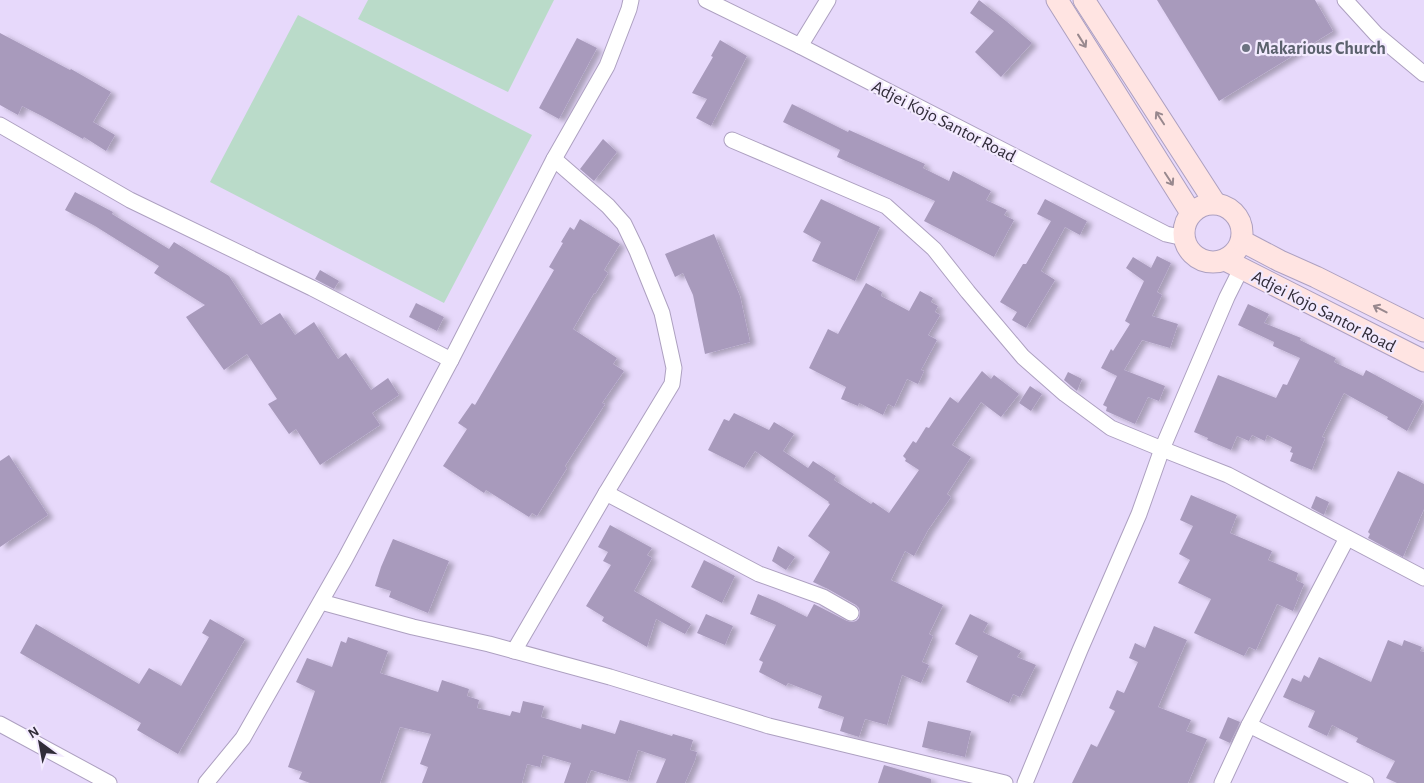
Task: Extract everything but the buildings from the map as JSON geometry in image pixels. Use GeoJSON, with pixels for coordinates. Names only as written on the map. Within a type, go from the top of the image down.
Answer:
{"type":"FeatureCollection","features":[{"type":"Feature","properties":{"kind":"street"},"geometry":{"type":"LineString","coordinates":[[206,783],[243,738],[321,602],[451,360],[554,159],[607,66],[631,0]]}},
{"type":"Feature","properties":{"kind":"street","name":"Adjei Kojo Santor Road"},"geometry":{"type":"LineString","coordinates":[[706,0],[800,46],[1166,234],[1184,238]]}},
{"type":"Feature","properties":{"kind":"street"},"geometry":{"type":"LineString","coordinates":[[800,46],[828,0]]}},
{"type":"Feature","properties":{"kind":"street"},"geometry":{"type":"LineString","coordinates":[[1057,0],[1191,213]]}},
{"type":"Feature","properties":{"kind":"street"},"geometry":{"type":"LineString","coordinates":[[1084,0],[1215,204]]}},
{"type":"Feature","properties":{"kind":"street"},"geometry":{"type":"LineString","coordinates":[[1344,0],[1376,34],[1424,74]]}},
{"type":"Feature","properties":{"kind":"street"},"geometry":{"type":"LineString","coordinates":[[0,125],[130,200],[321,293],[451,360]]}},
{"type":"Feature","properties":{"kind":"street"},"geometry":{"type":"LineString","coordinates":[[732,140],[886,206],[934,249],[1023,357],[1065,394],[1111,428],[1228,475],[1424,578]]}},
{"type":"Feature","properties":{"kind":"street"},"geometry":{"type":"LineString","coordinates":[[514,651],[606,492],[672,384],[674,368],[662,313],[624,224],[608,206],[554,159]]}},
{"type":"Feature","properties":{"kind":"street"},"geometry":{"type":"LineString","coordinates":[[1025,783],[1139,514],[1162,450],[1226,297],[1236,252],[1242,241],[1243,228],[1238,216],[1228,207],[1215,204],[1202,206],[1191,213],[1185,225],[1184,238],[1189,250],[1199,259],[1212,263],[1233,264]]}},
{"type":"Feature","properties":{"kind":"street","name":"Adjei Kojo Santor Road"},"geometry":{"type":"LineString","coordinates":[[1242,241],[1424,331]]}},
{"type":"Feature","properties":{"kind":"street","name":"Adjei Kojo Santor Road"},"geometry":{"type":"LineString","coordinates":[[1233,264],[1424,360]]}},
{"type":"Feature","properties":{"kind":"street"},"geometry":{"type":"LineString","coordinates":[[606,492],[759,574],[823,597],[851,613]]}},
{"type":"Feature","properties":{"kind":"street"},"geometry":{"type":"LineString","coordinates":[[1222,783],[1249,725],[1347,538]]}},
{"type":"Feature","properties":{"kind":"street"},"geometry":{"type":"LineString","coordinates":[[321,602],[610,677],[769,726],[1005,783]]}},
{"type":"Feature","properties":{"kind":"street"},"geometry":{"type":"LineString","coordinates":[[0,724],[110,783]]}},
{"type":"Feature","properties":{"kind":"street"},"geometry":{"type":"LineString","coordinates":[[1249,725],[1366,783]]}},
{"type":"Feature","properties":{"kind":"green space"},"geometry":{"type":"Polygon","coordinates":[[[368,0],[554,0],[508,92],[358,19],[368,0]]]}},
{"type":"Feature","properties":{"kind":"green space"},"geometry":{"type":"Polygon","coordinates":[[[298,15],[532,135],[444,303],[210,182],[298,15]]]}},
{"type":"Feature","properties":{"kind":"place","name":"Makarious Church"},"geometry":{"type":"Point","coordinates":[1246,48]}}]}
